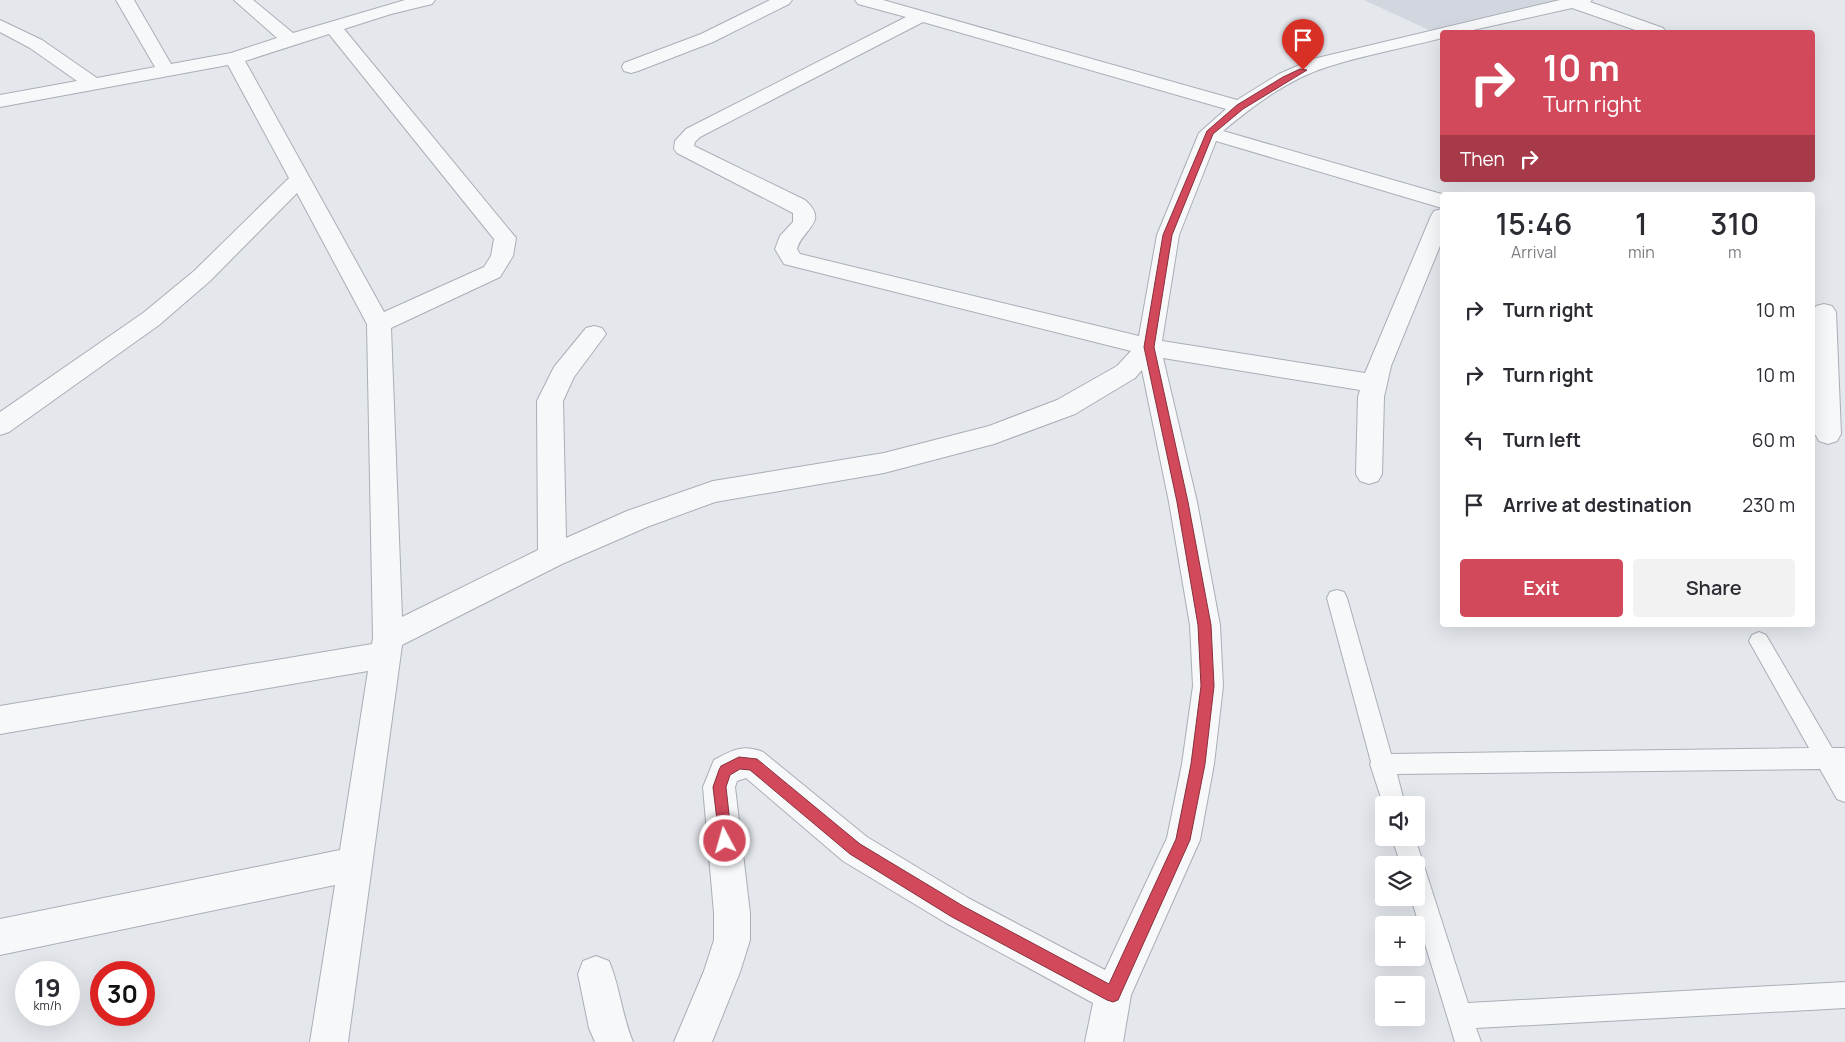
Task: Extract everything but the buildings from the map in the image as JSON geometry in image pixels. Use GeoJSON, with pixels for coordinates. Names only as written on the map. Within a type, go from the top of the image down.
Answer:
{"type":"FeatureCollection","features":[{"type":"Feature","properties":{"kind":"street"},"geometry":{"type":"LineString","coordinates":[[125,0],[165,69]]}},
{"type":"Feature","properties":{"kind":"street"},"geometry":{"type":"LineString","coordinates":[[243,0],[291,41]]}},
{"type":"Feature","properties":{"kind":"street"},"geometry":{"type":"LineString","coordinates":[[0,101],[165,69],[234,58],[385,10],[426,0]]}},
{"type":"Feature","properties":{"kind":"street"},"geometry":{"type":"LineString","coordinates":[[631,67],[707,38],[783,0]]}},
{"type":"Feature","properties":{"kind":"street"},"geometry":{"type":"LineString","coordinates":[[864,0],[1240,107]]}},
{"type":"Feature","properties":{"kind":"street"},"geometry":{"type":"LineString","coordinates":[[1456,30],[1577,1],[1652,30]]}},
{"type":"Feature","properties":{"kind":"street"},"geometry":{"type":"LineString","coordinates":[[920,17],[694,133],[684,141],[684,149],[797,205],[804,212],[804,223],[788,241],[786,250],[792,259],[1149,347],[1374,383]]}},
{"type":"Feature","properties":{"kind":"street"},"geometry":{"type":"LineString","coordinates":[[0,25],[36,44],[92,83]]}},
{"type":"Feature","properties":{"kind":"street"},"geometry":{"type":"LineString","coordinates":[[333,27],[505,238],[502,256],[492,272],[379,324]]}},
{"type":"Feature","properties":{"kind":"street"},"geometry":{"type":"LineString","coordinates":[[1104,1042],[1113,994],[1183,840],[1198,764],[1208,686],[1203,616],[1183,502],[1149,347],[1168,235],[1210,133],[1240,107],[1286,78],[1320,63],[1440,34]]}},
{"type":"Feature","properties":{"kind":"street"},"geometry":{"type":"LineString","coordinates":[[234,58],[379,324],[386,647],[329,1042]]}},
{"type":"Feature","properties":{"kind":"street"},"geometry":{"type":"LineString","coordinates":[[1210,133],[1440,200]]}},
{"type":"Feature","properties":{"kind":"street"},"geometry":{"type":"LineString","coordinates":[[0,425],[152,319],[202,276],[300,179]]}},
{"type":"Feature","properties":{"kind":"street"},"geometry":{"type":"LineString","coordinates":[[1369,474],[1371,397],[1374,383],[1379,366],[1440,221]]}},
{"type":"Feature","properties":{"kind":"street"},"geometry":{"type":"LineString","coordinates":[[1827,313],[1828,434]]}},
{"type":"Feature","properties":{"kind":"street"},"geometry":{"type":"LineString","coordinates":[[552,556],[550,401],[563,373],[594,334]]}},
{"type":"Feature","properties":{"kind":"street"},"geometry":{"type":"LineString","coordinates":[[0,720],[386,647],[552,556],[638,518],[713,492],[884,463],[994,434],[1066,407],[1126,372],[1149,347]]}},
{"type":"Feature","properties":{"kind":"street"},"geometry":{"type":"LineString","coordinates":[[693,1042],[722,972],[732,940],[732,912],[720,787],[725,770],[739,763],[752,763],[855,849],[958,911],[1113,994]]}},
{"type":"Feature","properties":{"kind":"street"},"geometry":{"type":"LineString","coordinates":[[0,937],[355,864]]}},
{"type":"Feature","properties":{"kind":"street"},"geometry":{"type":"LineString","coordinates":[[596,974],[608,1028],[614,1042]]}},
{"type":"Feature","properties":{"kind":"lane"},"geometry":{"type":"LineString","coordinates":[[1337,598],[1391,796]]}},
{"type":"Feature","properties":{"kind":"lane"},"geometry":{"type":"LineString","coordinates":[[1759,641],[1836,758],[1845,791]]}},
{"type":"Feature","properties":{"kind":"lane"},"geometry":{"type":"LineString","coordinates":[[1381,764],[1836,758]]}},
{"type":"Feature","properties":{"kind":"lane"},"geometry":{"type":"LineString","coordinates":[[1425,905],[1468,1042]]}},
{"type":"Feature","properties":{"kind":"lane"},"geometry":{"type":"LineString","coordinates":[[1460,1016],[1845,995]]}},
{"type":"Feature","properties":{"kind":"shaded area"},"geometry":{"type":"Polygon","coordinates":[[[1364,0],[1576,0],[1466,30],[1440,30],[1440,35],[1364,0]]]}},
{"type":"Feature","properties":{"kind":"route"},"geometry":{"type":"LineString","coordinates":[[725,841],[720,787],[725,770],[739,763],[752,763],[855,849],[958,911],[1113,994],[1183,840],[1198,764],[1208,686],[1204,625],[1183,502],[1149,347],[1168,235],[1210,133],[1240,107],[1286,78],[1303,70]]}}]}
